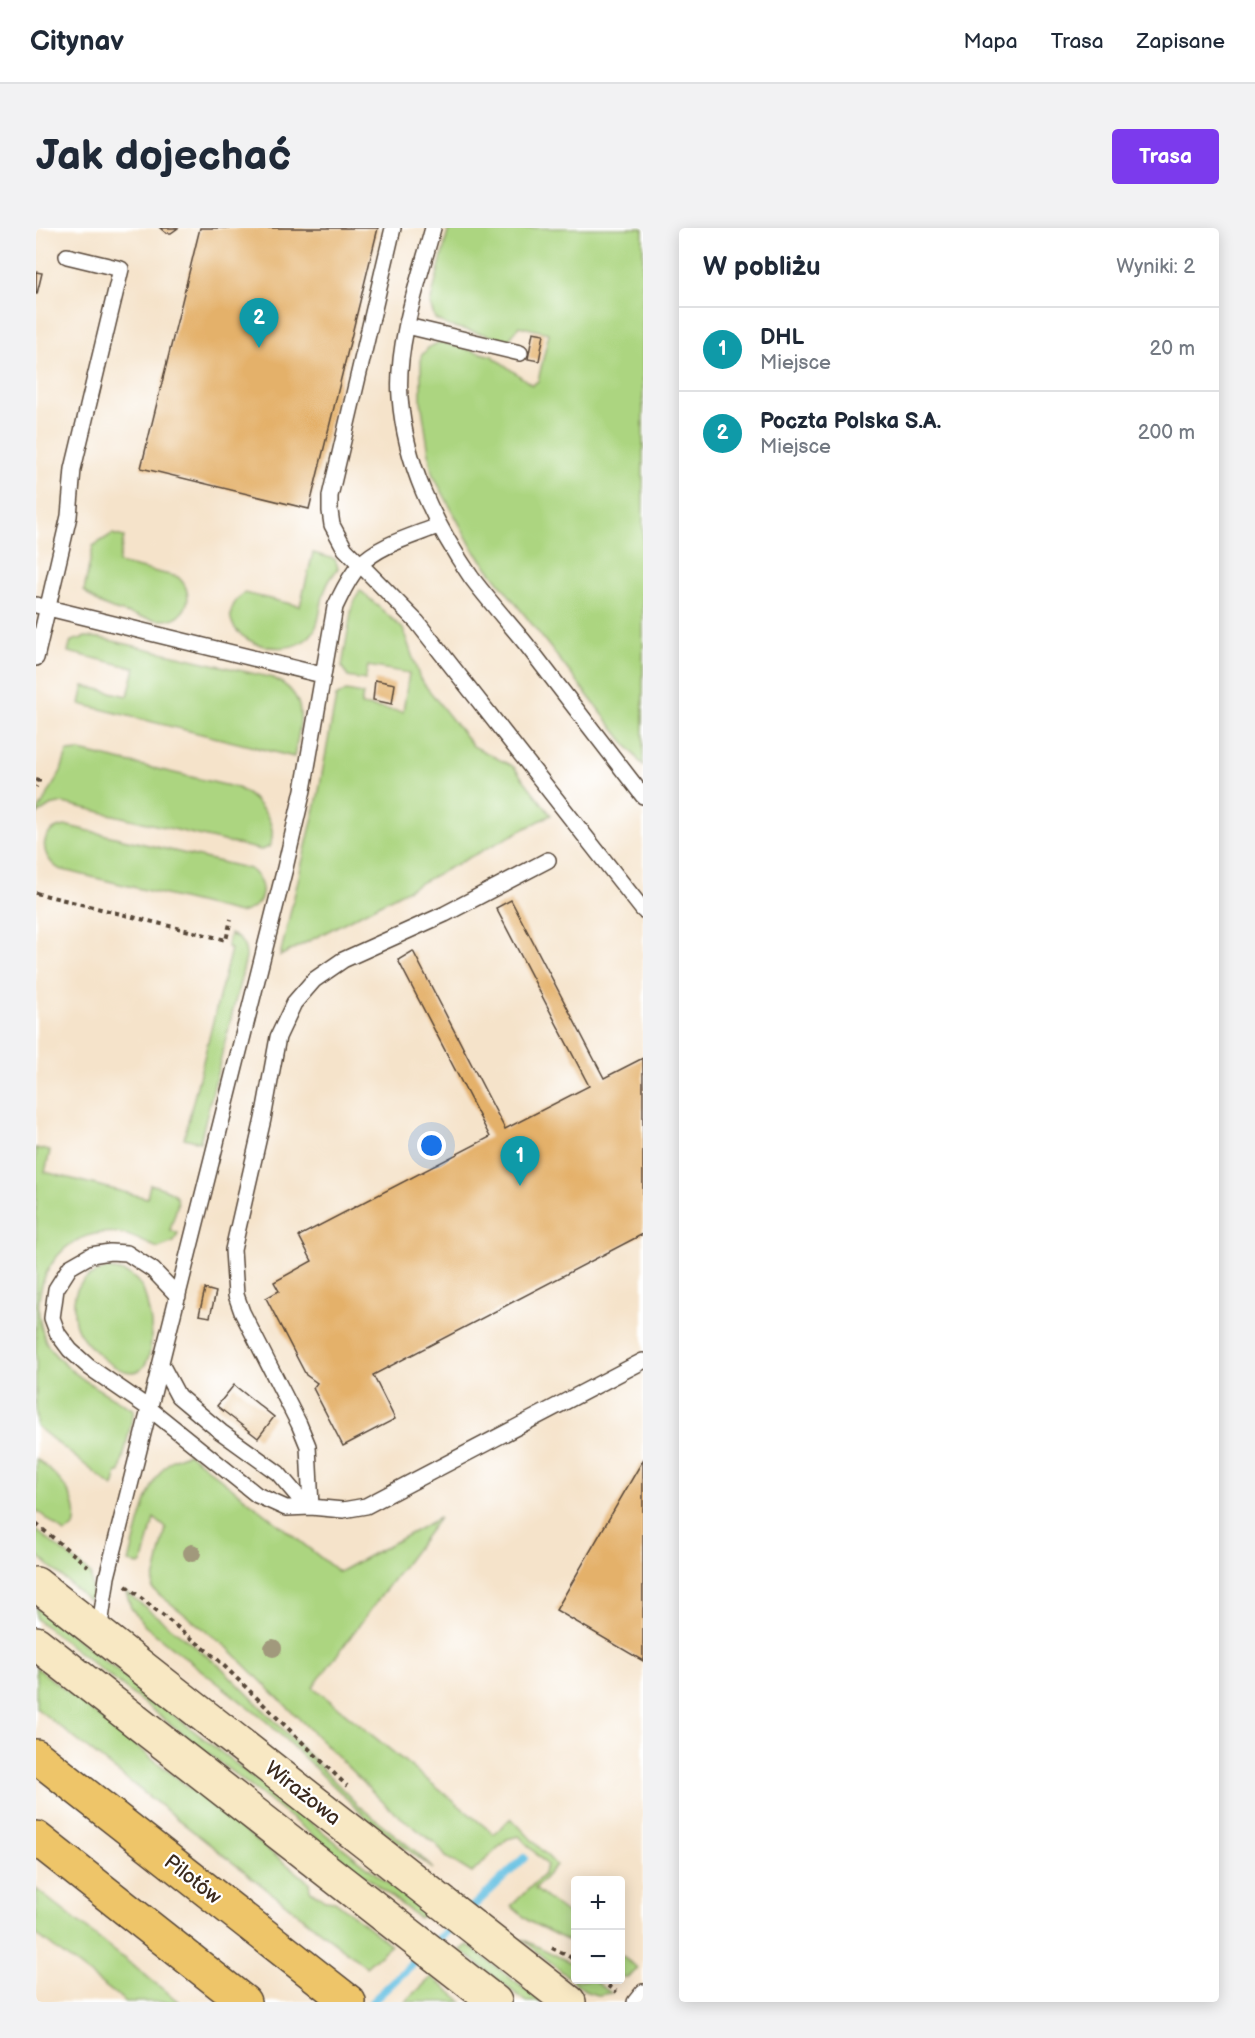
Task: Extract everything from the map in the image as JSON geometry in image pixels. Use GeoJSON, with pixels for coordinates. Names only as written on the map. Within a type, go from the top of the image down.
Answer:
{"type":"FeatureCollection","features":[{"type":"Feature","properties":{"kind":"highway","name":"Pilotów"},"geometry":{"type":"LineString","coordinates":[[36,1756],[345,1999]]}},
{"type":"Feature","properties":{"kind":"highway"},"geometry":{"type":"LineString","coordinates":[[36,1838],[244,2002]]}},
{"type":"Feature","properties":{"kind":"main road","name":"Wirażowa"},"geometry":{"type":"LineString","coordinates":[[36,1584],[569,2002]]}},
{"type":"Feature","properties":{"kind":"main road"},"geometry":{"type":"LineString","coordinates":[[36,1643],[495,2002]]}},
{"type":"Feature","properties":{"kind":"lane"},"geometry":{"type":"LineString","coordinates":[[393,228],[330,496],[332,525],[337,538],[360,565],[423,630],[643,910]]}},
{"type":"Feature","properties":{"kind":"lane"},"geometry":{"type":"LineString","coordinates":[[433,228],[402,351],[400,396],[406,438],[418,481],[438,526],[472,579],[524,642],[643,796]]}},
{"type":"Feature","properties":{"kind":"lane"},"geometry":{"type":"LineString","coordinates":[[36,658],[41,607],[69,516],[73,469],[121,269],[67,256]]}},
{"type":"Feature","properties":{"kind":"lane"},"geometry":{"type":"LineString","coordinates":[[407,326],[520,353]]}},
{"type":"Feature","properties":{"kind":"lane"},"geometry":{"type":"LineString","coordinates":[[99,1633],[107,1577],[303,787],[335,607],[349,579],[360,565],[380,550],[438,526]]}},
{"type":"Feature","properties":{"kind":"lane"},"geometry":{"type":"LineString","coordinates":[[41,607],[322,675]]}},
{"type":"Feature","properties":{"kind":"lane"},"geometry":{"type":"LineString","coordinates":[[309,1506],[308,1446],[242,1312],[236,1295],[234,1278],[233,1250],[263,1119],[278,1037],[294,1003],[314,980],[344,960],[445,914],[548,860]]}},
{"type":"Feature","properties":{"kind":"lane"},"geometry":{"type":"LineString","coordinates":[[178,1296],[153,1270],[127,1253],[110,1252],[91,1255],[70,1267],[56,1289],[52,1318],[58,1334],[70,1350],[89,1367],[150,1409],[257,1495],[286,1508],[309,1506],[343,1510],[366,1506],[643,1360]]}},
{"type":"Feature","properties":{"kind":"lane"},"geometry":{"type":"LineString","coordinates":[[160,1364],[178,1396],[221,1432],[278,1473],[309,1506]]}},
{"type":"Feature","properties":{"kind":"lane"},"geometry":{"type":"LineString","coordinates":[[635,2002],[643,1992]]}},
{"type":"Feature","properties":{"kind":"path"},"geometry":{"type":"LineString","coordinates":[[36,780],[39,781],[36,787]]}},
{"type":"Feature","properties":{"kind":"path"},"geometry":{"type":"LineString","coordinates":[[36,893],[226,940],[231,919]]}},
{"type":"Feature","properties":{"kind":"path"},"geometry":{"type":"LineString","coordinates":[[36,1524],[93,1571]]}},
{"type":"Feature","properties":{"kind":"path"},"geometry":{"type":"LineString","coordinates":[[126,1586],[216,1658],[352,1791]]}},
{"type":"Feature","properties":{"kind":"green space"},"geometry":{"type":"Polygon","coordinates":[[[449,228],[643,228],[643,766],[473,549],[432,473],[421,401],[421,356],[429,347],[440,342],[492,356],[532,385],[538,381],[549,333],[519,326],[509,340],[449,326],[435,319],[430,304],[449,228]]]}},
{"type":"Feature","properties":{"kind":"green space"},"geometry":{"type":"Polygon","coordinates":[[[112,534],[124,537],[118,563],[178,577],[184,583],[187,590],[187,604],[178,616],[163,620],[133,615],[100,604],[84,591],[93,546],[112,534]]]}},
{"type":"Feature","properties":{"kind":"green space"},"geometry":{"type":"Polygon","coordinates":[[[313,553],[335,559],[338,568],[327,585],[317,625],[310,636],[297,645],[281,648],[264,646],[249,640],[237,631],[231,620],[233,607],[244,593],[300,606],[313,553]]]}},
{"type":"Feature","properties":{"kind":"green space"},"geometry":{"type":"Polygon","coordinates":[[[360,590],[403,629],[420,679],[473,746],[514,767],[551,815],[280,956],[318,796],[336,697],[346,691],[363,694],[361,705],[403,712],[409,673],[368,666],[365,680],[348,677],[342,667],[352,607],[360,590]]]}},
{"type":"Feature","properties":{"kind":"green space"},"geometry":{"type":"Polygon","coordinates":[[[86,637],[100,638],[273,678],[285,685],[298,702],[300,722],[294,757],[80,704],[84,686],[128,696],[135,668],[68,652],[71,641],[86,637]]]}},
{"type":"Feature","properties":{"kind":"green space"},"geometry":{"type":"Polygon","coordinates":[[[80,751],[238,788],[253,799],[265,813],[272,830],[269,847],[261,850],[63,803],[50,806],[36,815],[61,771],[67,752],[80,751]]]}},
{"type":"Feature","properties":{"kind":"green space"},"geometry":{"type":"Polygon","coordinates":[[[68,826],[250,869],[260,882],[262,895],[255,906],[239,913],[59,869],[47,856],[45,842],[52,831],[68,826]]]}},
{"type":"Feature","properties":{"kind":"green space"},"geometry":{"type":"Polygon","coordinates":[[[230,934],[243,943],[246,958],[200,1142],[184,1138],[231,949],[227,947],[230,934]]]}},
{"type":"Feature","properties":{"kind":"green space"},"geometry":{"type":"Polygon","coordinates":[[[36,1148],[50,1151],[45,1172],[147,1198],[150,1184],[170,1191],[177,1199],[170,1230],[178,1233],[174,1242],[158,1248],[118,1233],[86,1236],[62,1251],[46,1274],[42,1287],[39,1316],[49,1347],[77,1375],[134,1410],[120,1472],[117,1472],[113,1487],[36,1426],[36,1148]]]}},
{"type":"Feature","properties":{"kind":"green space"},"geometry":{"type":"Polygon","coordinates":[[[107,1269],[130,1275],[144,1291],[151,1322],[151,1340],[148,1358],[144,1366],[137,1371],[128,1372],[107,1361],[88,1344],[76,1325],[74,1301],[77,1289],[89,1276],[107,1269]]]}},
{"type":"Feature","properties":{"kind":"green space"},"geometry":{"type":"Polygon","coordinates":[[[188,1453],[339,1572],[439,1518],[313,1687],[494,1834],[511,1818],[556,1865],[535,1889],[571,1917],[571,1942],[530,1922],[511,1906],[543,1875],[547,1865],[519,1836],[507,1839],[472,1873],[446,1857],[436,1844],[390,1809],[228,1648],[152,1589],[166,1528],[154,1518],[143,1562],[140,1565],[129,1562],[149,1494],[162,1470],[171,1461],[188,1453]]]}},
{"type":"Feature","properties":{"kind":"green space"},"geometry":{"type":"Polygon","coordinates":[[[36,1458],[52,1472],[71,1497],[76,1516],[74,1527],[65,1533],[36,1510],[36,1458]]]}},
{"type":"Feature","properties":{"kind":"green space"},"geometry":{"type":"Polygon","coordinates":[[[36,1530],[91,1574],[92,1598],[87,1599],[36,1554],[36,1530]]]}},
{"type":"Feature","properties":{"kind":"green space"},"geometry":{"type":"Polygon","coordinates":[[[126,1592],[221,1667],[359,1806],[415,1851],[433,1869],[367,1818],[267,1722],[145,1626],[131,1608],[126,1592]]]}},
{"type":"Feature","properties":{"kind":"green space"},"geometry":{"type":"Polygon","coordinates":[[[36,1607],[426,1913],[419,1918],[36,1619],[36,1607]]]}},
{"type":"Feature","properties":{"kind":"green space"},"geometry":{"type":"Polygon","coordinates":[[[36,1667],[309,1882],[310,1890],[325,1900],[335,1901],[391,1945],[366,1967],[36,1708],[36,1667]]]}},
{"type":"Feature","properties":{"kind":"green space"},"geometry":{"type":"Polygon","coordinates":[[[36,1889],[179,2002],[126,2002],[36,1934],[36,1889]]]}},
{"type":"Feature","properties":{"kind":"green space"},"geometry":{"type":"Polygon","coordinates":[[[522,1939],[571,1963],[571,1979],[522,1939]]]}},
{"type":"Feature","properties":{"kind":"green space"},"geometry":{"type":"Polygon","coordinates":[[[468,1945],[541,2002],[526,2002],[461,1950],[468,1945]]]}},
{"type":"Feature","properties":{"kind":"green space"},"geometry":{"type":"Polygon","coordinates":[[[625,1959],[638,1968],[629,1977],[625,1977],[625,1959]]]}},
{"type":"Feature","properties":{"kind":"green space"},"geometry":{"type":"Polygon","coordinates":[[[432,1977],[463,2002],[405,2002],[432,1977]]]}},
{"type":"Feature","properties":{"kind":"green space"},"geometry":{"type":"Polygon","coordinates":[[[577,1984],[599,1984],[611,1993],[598,1995],[587,1992],[577,1984]]]}},
{"type":"Feature","properties":{"kind":"building"},"geometry":{"type":"Polygon","coordinates":[[[160,228],[178,228],[171,233],[166,233],[160,228]]]}},
{"type":"Feature","properties":{"kind":"building"},"geometry":{"type":"Polygon","coordinates":[[[200,228],[378,228],[309,509],[141,468],[200,228]]]}},
{"type":"Feature","properties":{"kind":"building"},"geometry":{"type":"Polygon","coordinates":[[[36,272],[42,273],[37,294],[36,294],[36,272]]]}},
{"type":"Feature","properties":{"kind":"building"},"geometry":{"type":"Polygon","coordinates":[[[533,332],[544,334],[539,361],[528,359],[533,332]]]}},
{"type":"Feature","properties":{"kind":"building"},"geometry":{"type":"Polygon","coordinates":[[[375,680],[395,684],[392,704],[373,700],[375,680]]]}},
{"type":"Feature","properties":{"kind":"building"},"geometry":{"type":"Polygon","coordinates":[[[511,900],[604,1078],[643,1058],[643,1234],[373,1375],[395,1419],[343,1446],[313,1388],[317,1383],[306,1375],[266,1298],[279,1291],[274,1282],[312,1261],[299,1236],[490,1137],[398,960],[413,951],[505,1129],[589,1086],[496,908],[511,900]]]}},
{"type":"Feature","properties":{"kind":"building"},"geometry":{"type":"Polygon","coordinates":[[[205,1289],[216,1292],[210,1317],[199,1315],[205,1289]]]}},
{"type":"Feature","properties":{"kind":"building"},"geometry":{"type":"Polygon","coordinates":[[[234,1385],[274,1417],[258,1438],[217,1406],[234,1385]]]}},
{"type":"Feature","properties":{"kind":"building"},"geometry":{"type":"Polygon","coordinates":[[[643,1460],[643,1661],[556,1610],[643,1460]]]}},
{"type":"Feature","properties":{"kind":"waterway"},"geometry":{"type":"LineString","coordinates":[[466,1913],[524,1858]]}},
{"type":"Feature","properties":{"kind":"waterway"},"geometry":{"type":"LineString","coordinates":[[433,1944],[457,1922]]}},
{"type":"Feature","properties":{"kind":"waterway"},"geometry":{"type":"LineString","coordinates":[[372,2002],[424,1953]]}},
{"type":"Feature","properties":{"kind":"place","name":"Poczta Polska S.A."},"geometry":{"type":"Point","coordinates":[259,348]}},
{"type":"Feature","properties":{"kind":"place","name":"DHL"},"geometry":{"type":"Point","coordinates":[520,1186]}}]}
